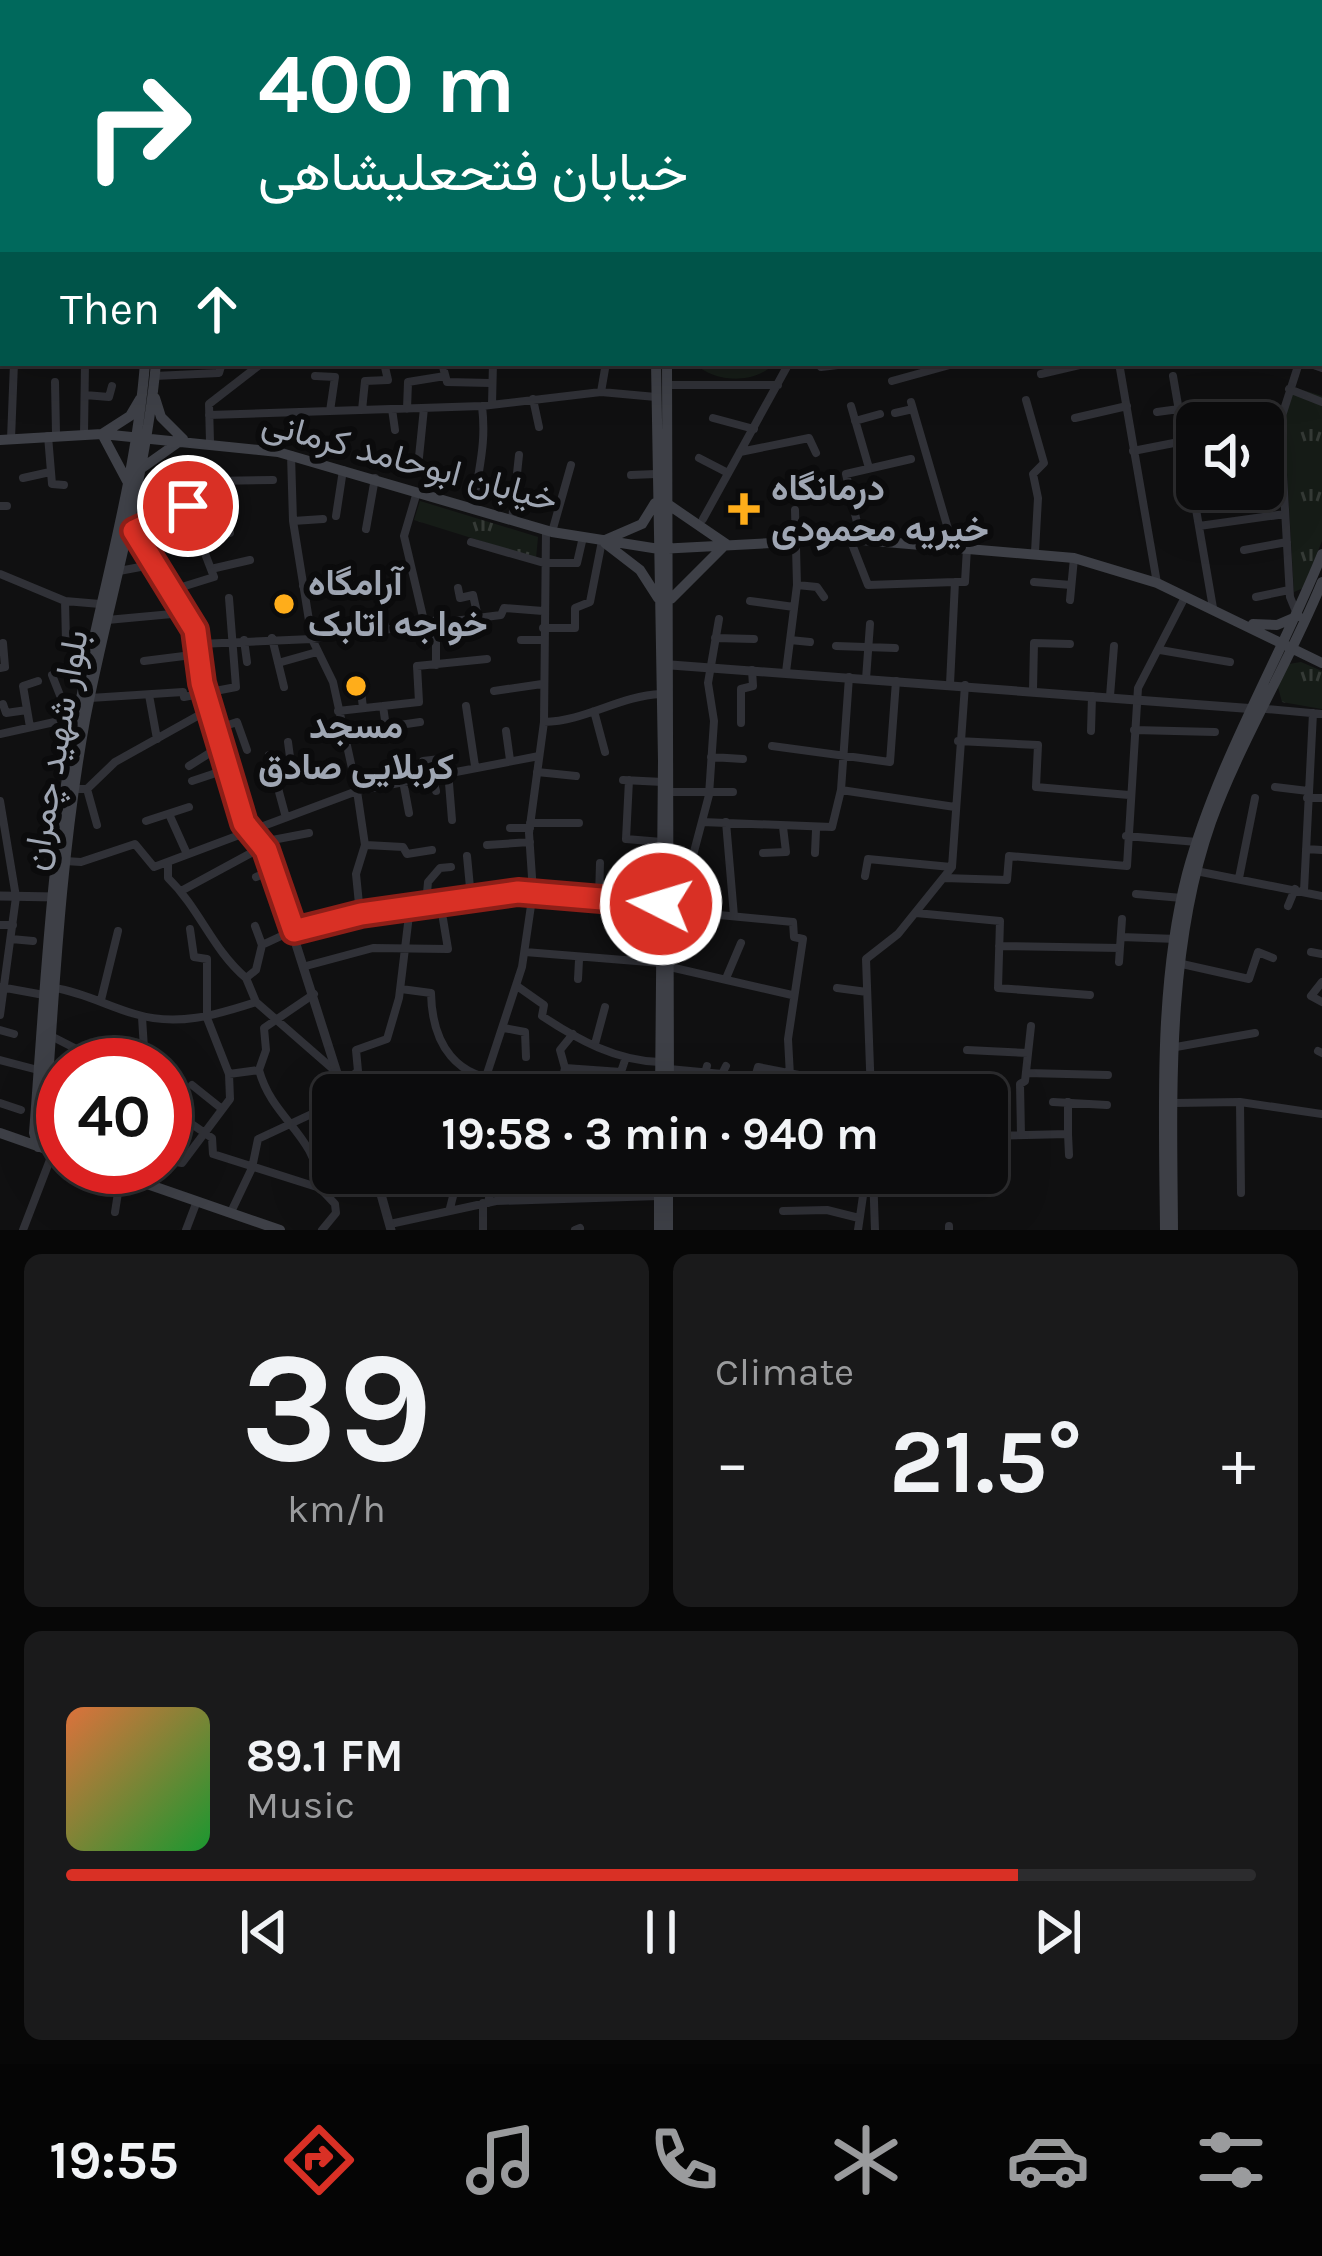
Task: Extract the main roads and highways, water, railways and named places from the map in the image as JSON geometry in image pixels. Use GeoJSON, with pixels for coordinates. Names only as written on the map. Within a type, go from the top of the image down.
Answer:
{"type":"FeatureCollection","features":[{"type":"Feature","properties":{"kind":"main road"},"geometry":{"type":"LineString","coordinates":[[656,366],[656,474],[662,501],[726,544],[666,602]]}},
{"type":"Feature","properties":{"kind":"main road"},"geometry":{"type":"LineString","coordinates":[[667,366],[662,501],[671,665],[662,842],[670,909]]}},
{"type":"Feature","properties":{"kind":"main road"},"geometry":{"type":"LineString","coordinates":[[128,486],[119,458],[102,434],[130,416],[152,380]]}},
{"type":"Feature","properties":{"kind":"main road"},"geometry":{"type":"LineString","coordinates":[[143,437],[152,380]]}},
{"type":"Feature","properties":{"kind":"main road"},"geometry":{"type":"LineString","coordinates":[[139,472],[183,439],[161,417],[152,380]]}},
{"type":"Feature","properties":{"kind":"main road","name":"خیابان ابوحامد کرمانی"},"geometry":{"type":"LineString","coordinates":[[6,439],[102,434],[285,453],[549,531],[664,549],[796,538],[855,539],[1074,558],[1156,583],[1322,663]]}},
{"type":"Feature","properties":{"kind":"main road","name":"بلوار شهید چمران"},"geometry":{"type":"LineString","coordinates":[[57,897],[81,789],[77,718],[91,698],[143,437]]}},
{"type":"Feature","properties":{"kind":"main road","name":"بلوار شهید چمران"},"geometry":{"type":"LineString","coordinates":[[45,1038],[77,718],[100,604],[143,437]]}},
{"type":"Feature","properties":{"kind":"main road"},"geometry":{"type":"LineString","coordinates":[[662,501],[642,524],[602,542],[640,570],[666,602],[661,694],[670,909],[664,1074]]}},
{"type":"Feature","properties":{"kind":"main road"},"geometry":{"type":"LineString","coordinates":[[1169,1230],[1168,1047],[1182,898],[1197,842],[1290,646],[1322,554]]}},
{"type":"Feature","properties":{"kind":"main road"},"geometry":{"type":"LineString","coordinates":[[1242,622],[1277,626],[1302,618],[1322,582]]}},
{"type":"Feature","properties":{"kind":"main road"},"geometry":{"type":"LineString","coordinates":[[1169,1230],[1182,964],[1196,871],[1217,798]]}},
{"type":"Feature","properties":{"kind":"main road","name":"بلوار شهید چمران"},"geometry":{"type":"LineString","coordinates":[[49,992],[50,1038]]}},
{"type":"Feature","properties":{"kind":"main road"},"geometry":{"type":"LineString","coordinates":[[0,1133],[36,1146]]}},
{"type":"Feature","properties":{"kind":"main road"},"geometry":{"type":"LineString","coordinates":[[179,1194],[280,1230]]}},
{"type":"Feature","properties":{"kind":"main road"},"geometry":{"type":"LineString","coordinates":[[660,1194],[663,1230]]}},
{"type":"Feature","properties":{"kind":"main road"},"geometry":{"type":"LineString","coordinates":[[663,1230],[664,1194]]}},
{"type":"Feature","properties":{"kind":"place","name":"درمانگاه خیریه محمودی"},"geometry":{"type":"Point","coordinates":[744,509]}},
{"type":"Feature","properties":{"kind":"place","name":"آرامگاه خواجه اتابک"},"geometry":{"type":"Point","coordinates":[284,604]}},
{"type":"Feature","properties":{"kind":"place","name":"مسجد کربلایی صادق"},"geometry":{"type":"Point","coordinates":[356,686]}}]}
